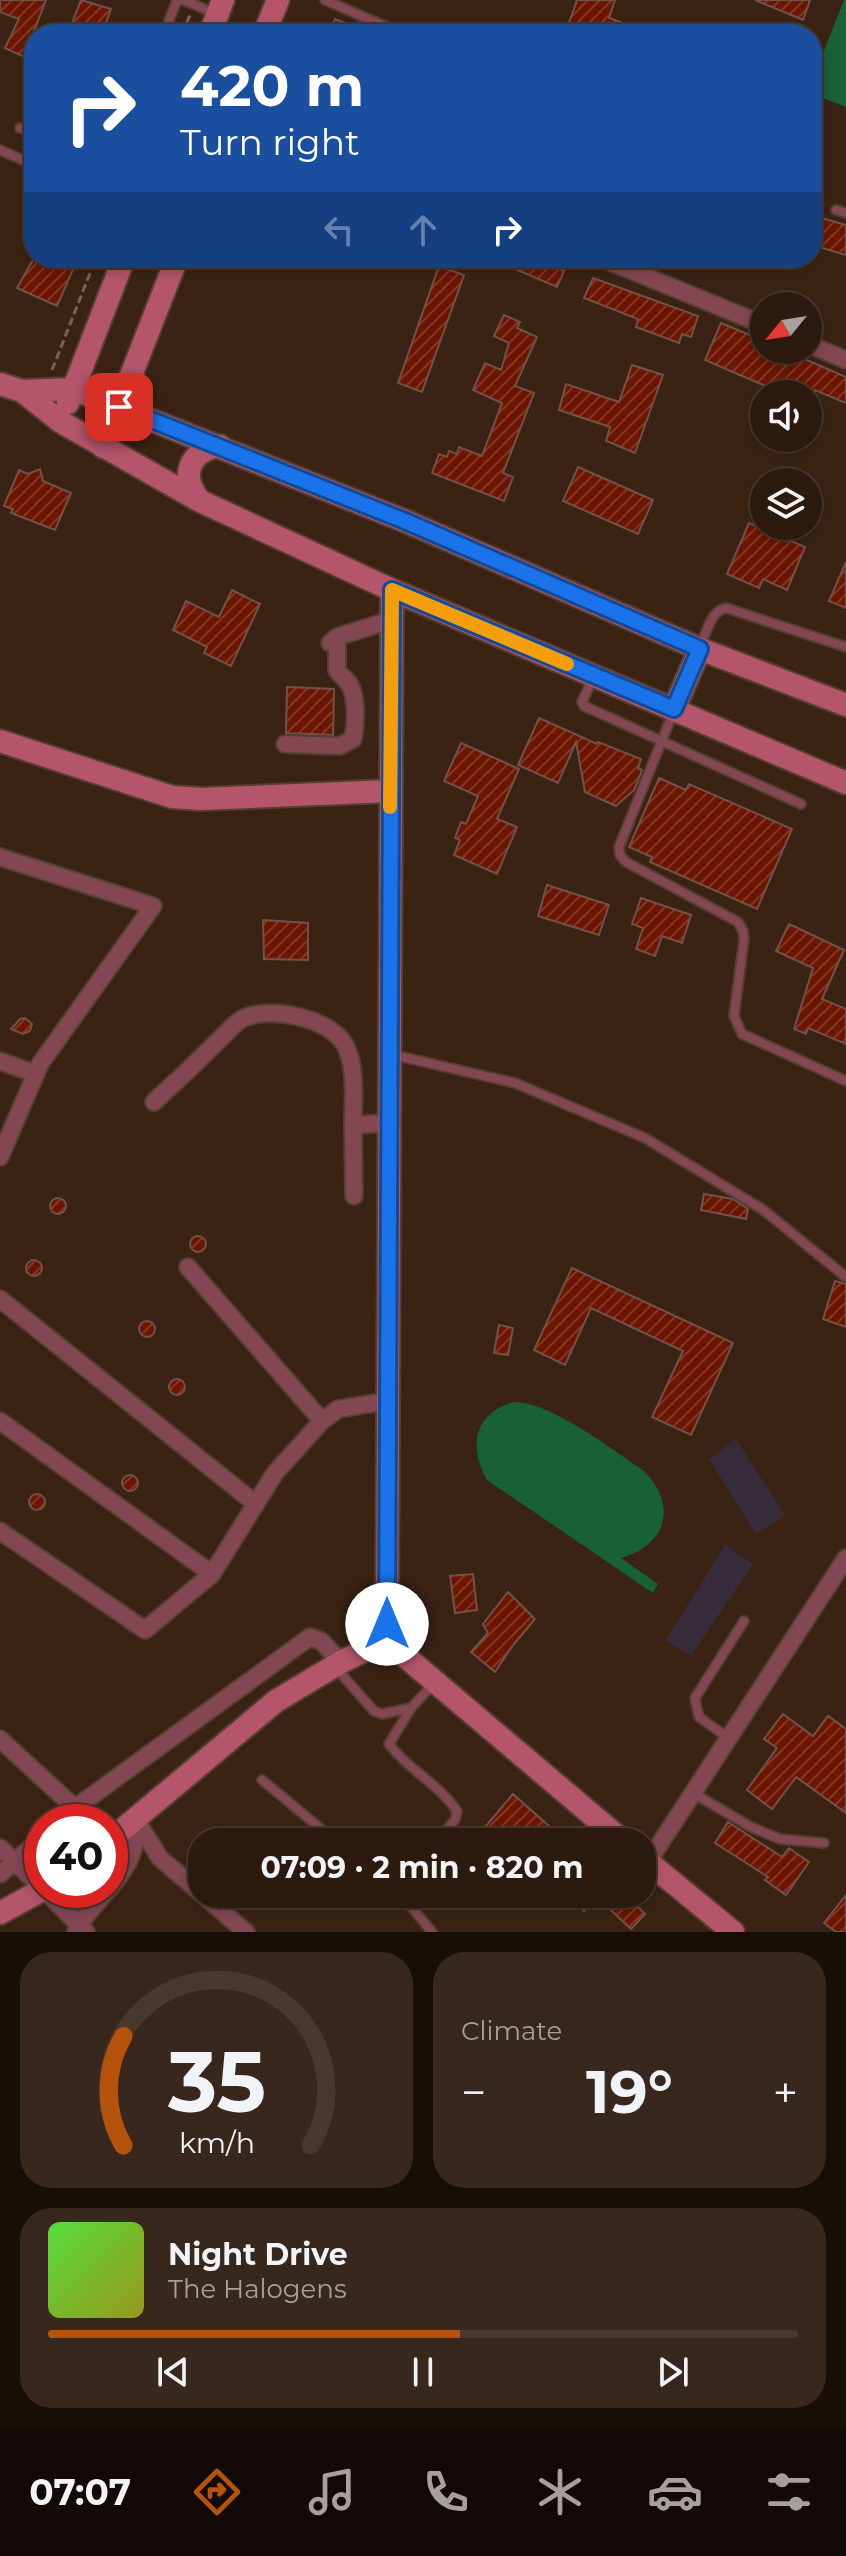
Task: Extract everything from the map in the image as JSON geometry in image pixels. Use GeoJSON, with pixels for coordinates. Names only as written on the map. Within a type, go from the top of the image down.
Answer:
{"type":"FeatureCollection","features":[{"type":"Feature","properties":{"kind":"street"},"geometry":{"type":"LineString","coordinates":[[268,24],[278,0]]}},
{"type":"Feature","properties":{"kind":"street"},"geometry":{"type":"LineString","coordinates":[[61,422],[117,268]]}},
{"type":"Feature","properties":{"kind":"street"},"geometry":{"type":"LineString","coordinates":[[103,447],[173,268]]}},
{"type":"Feature","properties":{"kind":"street"},"geometry":{"type":"LineString","coordinates":[[627,268],[750,319]]}},
{"type":"Feature","properties":{"kind":"street"},"geometry":{"type":"LineString","coordinates":[[822,350],[846,360]]}},
{"type":"Feature","properties":{"kind":"street"},"geometry":{"type":"LineString","coordinates":[[14,390],[73,389],[405,521],[700,649],[844,699]]}},
{"type":"Feature","properties":{"kind":"street"},"geometry":{"type":"LineString","coordinates":[[14,390],[61,422],[200,501],[392,590],[846,783]]}},
{"type":"Feature","properties":{"kind":"street"},"geometry":{"type":"LineString","coordinates":[[200,501],[191,491],[188,478],[190,466],[197,455],[208,448],[220,446]]}},
{"type":"Feature","properties":{"kind":"street"},"geometry":{"type":"LineString","coordinates":[[392,590],[387,1624],[398,1650],[607,1828]]}},
{"type":"Feature","properties":{"kind":"street"},"geometry":{"type":"LineString","coordinates":[[285,744],[340,746],[353,739],[352,692],[337,670],[333,640],[391,620]]}},
{"type":"Feature","properties":{"kind":"street"},"geometry":{"type":"LineString","coordinates":[[674,709],[700,649]]}},
{"type":"Feature","properties":{"kind":"street"},"geometry":{"type":"LineString","coordinates":[[0,741],[172,797],[201,799],[390,791]]}},
{"type":"Feature","properties":{"kind":"street"},"geometry":{"type":"LineString","coordinates":[[0,857],[153,906],[40,1064],[0,1157]]}},
{"type":"Feature","properties":{"kind":"street"},"geometry":{"type":"LineString","coordinates":[[154,1102],[242,1018],[264,1013],[284,1014],[332,1031],[346,1047],[352,1074],[354,1196]]}},
{"type":"Feature","properties":{"kind":"street"},"geometry":{"type":"LineString","coordinates":[[0,1061],[36,1074]]}},
{"type":"Feature","properties":{"kind":"street"},"geometry":{"type":"LineString","coordinates":[[353,1125],[388,1123]]}},
{"type":"Feature","properties":{"kind":"street"},"geometry":{"type":"LineString","coordinates":[[188,1267],[322,1421]]}},
{"type":"Feature","properties":{"kind":"street"},"geometry":{"type":"LineString","coordinates":[[0,1299],[256,1504]]}},
{"type":"Feature","properties":{"kind":"street"},"geometry":{"type":"LineString","coordinates":[[0,1531],[145,1630],[212,1574],[275,1473],[322,1421],[338,1409],[387,1401]]}},
{"type":"Feature","properties":{"kind":"street"},"geometry":{"type":"LineString","coordinates":[[0,1421],[212,1574]]}},
{"type":"Feature","properties":{"kind":"street"},"geometry":{"type":"LineString","coordinates":[[656,1845],[846,1558]]}},
{"type":"Feature","properties":{"kind":"street"},"geometry":{"type":"LineString","coordinates":[[80,1804],[310,1637],[321,1641],[337,1664]]}},
{"type":"Feature","properties":{"kind":"street"},"geometry":{"type":"LineString","coordinates":[[128,1826],[276,1701],[337,1664],[391,1638]]}},
{"type":"Feature","properties":{"kind":"street"},"geometry":{"type":"LineString","coordinates":[[0,1739],[71,1804]]}},
{"type":"Feature","properties":{"kind":"street"},"geometry":{"type":"LineString","coordinates":[[128,1863],[136,1846],[136,1820]]}},
{"type":"Feature","properties":{"kind":"street"},"geometry":{"type":"LineString","coordinates":[[136,1820],[160,1858],[246,1932]]}},
{"type":"Feature","properties":{"kind":"street"},"geometry":{"type":"LineString","coordinates":[[0,1848],[24,1869]]}},
{"type":"Feature","properties":{"kind":"street"},"geometry":{"type":"LineString","coordinates":[[0,1874],[24,1855]]}},
{"type":"Feature","properties":{"kind":"street"},"geometry":{"type":"LineString","coordinates":[[656,1869],[733,1932]]}},
{"type":"Feature","properties":{"kind":"street"},"geometry":{"type":"LineString","coordinates":[[0,1913],[24,1900]]}},
{"type":"Feature","properties":{"kind":"street"},"geometry":{"type":"LineString","coordinates":[[60,1908],[80,1930],[96,1908]]}},
{"type":"Feature","properties":{"kind":"lane"},"geometry":{"type":"LineString","coordinates":[[168,24],[177,0]]}},
{"type":"Feature","properties":{"kind":"lane"},"geometry":{"type":"LineString","coordinates":[[183,0],[217,16]]}},
{"type":"Feature","properties":{"kind":"lane"},"geometry":{"type":"LineString","coordinates":[[325,0],[377,24]]}},
{"type":"Feature","properties":{"kind":"lane"},"geometry":{"type":"LineString","coordinates":[[20,128],[24,129]]}},
{"type":"Feature","properties":{"kind":"lane"},"geometry":{"type":"LineString","coordinates":[[0,150],[24,161]]}},
{"type":"Feature","properties":{"kind":"lane"},"geometry":{"type":"LineString","coordinates":[[700,649],[715,614],[726,608],[846,647]]}},
{"type":"Feature","properties":{"kind":"lane"},"geometry":{"type":"LineString","coordinates":[[594,675],[582,702],[584,706],[801,804]]}},
{"type":"Feature","properties":{"kind":"lane"},"geometry":{"type":"LineString","coordinates":[[674,709],[619,847],[620,855],[626,862],[738,922],[744,939],[734,1016],[742,1034],[846,1081]]}},
{"type":"Feature","properties":{"kind":"lane"},"geometry":{"type":"LineString","coordinates":[[389,1053],[515,1083],[645,1138],[762,1209],[846,1277]]}},
{"type":"Feature","properties":{"kind":"lane"},"geometry":{"type":"LineString","coordinates":[[729,1738],[699,1717],[695,1698],[744,1621]]}},
{"type":"Feature","properties":{"kind":"lane"},"geometry":{"type":"LineString","coordinates":[[337,1664],[374,1711],[382,1714],[411,1708]]}},
{"type":"Feature","properties":{"kind":"lane"},"geometry":{"type":"LineString","coordinates":[[435,1682],[411,1708],[389,1744],[397,1755],[443,1792],[457,1811],[455,1820],[448,1828]]}},
{"type":"Feature","properties":{"kind":"lane"},"geometry":{"type":"LineString","coordinates":[[262,1780],[320,1828]]}},
{"type":"Feature","properties":{"kind":"lane"},"geometry":{"type":"LineString","coordinates":[[693,1793],[751,1827],[780,1839],[824,1843]]}},
{"type":"Feature","properties":{"kind":"lane"},"geometry":{"type":"LineString","coordinates":[[411,1908],[432,1932]]}},
{"type":"Feature","properties":{"kind":"path"},"geometry":{"type":"LineString","coordinates":[[14,390],[90,268]]}},
{"type":"Feature","properties":{"kind":"shaded area"},"geometry":{"type":"Polygon","coordinates":[[[736,1439],[785,1515],[756,1534],[709,1459],[736,1439]]]}},
{"type":"Feature","properties":{"kind":"shaded area"},"geometry":{"type":"Polygon","coordinates":[[[725,1545],[753,1564],[691,1656],[666,1640],[725,1545]]]}},
{"type":"Feature","properties":{"kind":"green space"},"geometry":{"type":"Polygon","coordinates":[[[846,0],[846,107],[822,98],[822,56],[846,0]]]}},
{"type":"Feature","properties":{"kind":"green space"},"geometry":{"type":"Polygon","coordinates":[[[514,1402],[529,1404],[563,1418],[644,1471],[655,1484],[664,1510],[657,1534],[637,1552],[621,1558],[658,1584],[653,1593],[487,1480],[478,1455],[478,1432],[490,1414],[514,1402]]]}},
{"type":"Feature","properties":{"kind":"building"},"geometry":{"type":"Polygon","coordinates":[[[0,0],[46,0],[37,24],[24,24],[24,57],[5,48],[19,19],[0,12],[0,0]]]}},
{"type":"Feature","properties":{"kind":"building"},"geometry":{"type":"Polygon","coordinates":[[[81,0],[111,9],[106,24],[72,24],[81,0]]]}},
{"type":"Feature","properties":{"kind":"building"},"geometry":{"type":"Polygon","coordinates":[[[577,0],[615,0],[609,18],[626,24],[569,24],[577,0]]]}},
{"type":"Feature","properties":{"kind":"building"},"geometry":{"type":"Polygon","coordinates":[[[755,0],[810,0],[803,20],[755,0]]]}},
{"type":"Feature","properties":{"kind":"building"},"geometry":{"type":"Polygon","coordinates":[[[822,218],[846,225],[846,255],[822,248],[822,218]]]}},
{"type":"Feature","properties":{"kind":"building"},"geometry":{"type":"Polygon","coordinates":[[[28,268],[74,268],[57,306],[17,288],[28,268]]]}},
{"type":"Feature","properties":{"kind":"building"},"geometry":{"type":"Polygon","coordinates":[[[438,268],[464,275],[422,392],[398,383],[438,268]]]}},
{"type":"Feature","properties":{"kind":"building"},"geometry":{"type":"Polygon","coordinates":[[[513,268],[557,268],[564,271],[557,287],[513,268]]]}},
{"type":"Feature","properties":{"kind":"building"},"geometry":{"type":"Polygon","coordinates":[[[593,278],[698,316],[691,337],[682,334],[679,343],[636,327],[638,319],[584,298],[593,278]]]}},
{"type":"Feature","properties":{"kind":"building"},"geometry":{"type":"Polygon","coordinates":[[[504,315],[520,322],[517,328],[537,337],[515,386],[534,393],[503,473],[513,477],[504,501],[432,473],[439,454],[447,457],[449,451],[457,454],[459,447],[482,456],[502,403],[473,390],[485,363],[501,370],[509,343],[494,336],[504,315]]]}},
{"type":"Feature","properties":{"kind":"building"},"geometry":{"type":"Polygon","coordinates":[[[721,323],[750,335],[750,364],[816,364],[846,377],[846,403],[822,393],[822,380],[751,380],[705,360],[721,323]]]}},
{"type":"Feature","properties":{"kind":"building"},"geometry":{"type":"Polygon","coordinates":[[[632,365],[663,375],[635,453],[606,441],[610,427],[559,410],[566,384],[619,402],[632,365]]]}},
{"type":"Feature","properties":{"kind":"building"},"geometry":{"type":"Polygon","coordinates":[[[578,467],[653,500],[638,534],[563,501],[578,467]]]}},
{"type":"Feature","properties":{"kind":"building"},"geometry":{"type":"Polygon","coordinates":[[[40,469],[43,481],[71,493],[55,530],[11,513],[13,509],[4,506],[19,470],[28,474],[40,469]]]}},
{"type":"Feature","properties":{"kind":"building"},"geometry":{"type":"Polygon","coordinates":[[[749,523],[750,540],[789,540],[805,547],[787,590],[763,579],[759,588],[727,574],[749,523]]]}},
{"type":"Feature","properties":{"kind":"building"},"geometry":{"type":"Polygon","coordinates":[[[846,562],[846,608],[829,601],[846,562]]]}},
{"type":"Feature","properties":{"kind":"building"},"geometry":{"type":"Polygon","coordinates":[[[232,590],[260,604],[231,666],[204,653],[207,647],[173,630],[186,601],[219,617],[232,590]]]}},
{"type":"Feature","properties":{"kind":"building"},"geometry":{"type":"Polygon","coordinates":[[[287,687],[334,689],[333,735],[286,733],[287,687]]]}},
{"type":"Feature","properties":{"kind":"building"},"geometry":{"type":"Polygon","coordinates":[[[539,718],[597,744],[641,759],[638,768],[642,770],[634,790],[616,806],[585,792],[576,742],[558,783],[518,765],[539,718]]]}},
{"type":"Feature","properties":{"kind":"building"},"geometry":{"type":"Polygon","coordinates":[[[461,743],[519,769],[497,819],[517,827],[497,874],[454,855],[460,840],[455,838],[461,822],[466,824],[478,796],[444,781],[461,743]]]}},
{"type":"Feature","properties":{"kind":"building"},"geometry":{"type":"Polygon","coordinates":[[[659,778],[686,790],[689,784],[792,829],[757,909],[650,862],[652,857],[629,847],[659,778]]]}},
{"type":"Feature","properties":{"kind":"building"},"geometry":{"type":"Polygon","coordinates":[[[547,885],[609,905],[599,935],[538,916],[547,885]]]}},
{"type":"Feature","properties":{"kind":"building"},"geometry":{"type":"Polygon","coordinates":[[[641,898],[691,915],[682,943],[662,936],[655,956],[636,949],[643,928],[632,924],[641,898]]]}},
{"type":"Feature","properties":{"kind":"building"},"geometry":{"type":"Polygon","coordinates":[[[263,920],[308,923],[308,960],[264,959],[263,920]]]}},
{"type":"Feature","properties":{"kind":"building"},"geometry":{"type":"Polygon","coordinates":[[[789,924],[844,950],[822,999],[846,1009],[846,1044],[808,1028],[806,1034],[794,1029],[813,968],[776,951],[789,924]]]}},
{"type":"Feature","properties":{"kind":"building"},"geometry":{"type":"Polygon","coordinates":[[[25,1018],[32,1024],[30,1031],[23,1034],[11,1029],[20,1019],[25,1018]]]}},
{"type":"Feature","properties":{"kind":"building"},"geometry":{"type":"Polygon","coordinates":[[[704,1194],[733,1199],[748,1209],[746,1219],[701,1210],[704,1194]]]}},
{"type":"Feature","properties":{"kind":"building"},"geometry":{"type":"Polygon","coordinates":[[[58,1198],[64,1200],[64,1212],[58,1214],[52,1212],[50,1206],[52,1200],[58,1198]]]}},
{"type":"Feature","properties":{"kind":"building"},"geometry":{"type":"Polygon","coordinates":[[[198,1236],[204,1238],[204,1250],[198,1252],[192,1250],[190,1244],[192,1238],[198,1236]]]}},
{"type":"Feature","properties":{"kind":"building"},"geometry":{"type":"Polygon","coordinates":[[[34,1260],[40,1262],[40,1274],[34,1276],[28,1274],[26,1268],[28,1262],[34,1260]]]}},
{"type":"Feature","properties":{"kind":"building"},"geometry":{"type":"Polygon","coordinates":[[[572,1268],[733,1343],[691,1435],[652,1417],[683,1351],[591,1308],[565,1365],[534,1350],[572,1268]]]}},
{"type":"Feature","properties":{"kind":"building"},"geometry":{"type":"Polygon","coordinates":[[[835,1281],[846,1284],[846,1327],[823,1319],[835,1281]]]}},
{"type":"Feature","properties":{"kind":"building"},"geometry":{"type":"Polygon","coordinates":[[[147,1321],[153,1323],[153,1335],[147,1337],[141,1335],[139,1329],[141,1323],[147,1321]]]}},
{"type":"Feature","properties":{"kind":"building"},"geometry":{"type":"Polygon","coordinates":[[[499,1325],[513,1328],[508,1355],[494,1353],[499,1325]]]}},
{"type":"Feature","properties":{"kind":"building"},"geometry":{"type":"Polygon","coordinates":[[[177,1379],[183,1381],[183,1393],[177,1395],[171,1393],[169,1387],[171,1381],[177,1379]]]}},
{"type":"Feature","properties":{"kind":"building"},"geometry":{"type":"Polygon","coordinates":[[[130,1475],[136,1477],[136,1489],[130,1491],[124,1489],[122,1483],[124,1477],[130,1475]]]}},
{"type":"Feature","properties":{"kind":"building"},"geometry":{"type":"Polygon","coordinates":[[[37,1494],[43,1496],[43,1508],[37,1510],[31,1508],[29,1502],[31,1496],[37,1494]]]}},
{"type":"Feature","properties":{"kind":"building"},"geometry":{"type":"Polygon","coordinates":[[[473,1574],[477,1610],[455,1613],[450,1576],[473,1574]]]}},
{"type":"Feature","properties":{"kind":"building"},"geometry":{"type":"Polygon","coordinates":[[[508,1592],[535,1619],[495,1672],[471,1652],[488,1633],[483,1624],[508,1592]]]}},
{"type":"Feature","properties":{"kind":"building"},"geometry":{"type":"Polygon","coordinates":[[[783,1714],[813,1736],[828,1716],[846,1729],[846,1813],[796,1777],[772,1809],[747,1790],[777,1748],[764,1739],[783,1714]]]}},
{"type":"Feature","properties":{"kind":"building"},"geometry":{"type":"Polygon","coordinates":[[[513,1794],[551,1828],[486,1828],[513,1794]]]}},
{"type":"Feature","properties":{"kind":"building"},"geometry":{"type":"Polygon","coordinates":[[[728,1822],[782,1857],[789,1848],[809,1862],[786,1895],[765,1880],[768,1877],[715,1843],[728,1822]]]}},
{"type":"Feature","properties":{"kind":"building"},"geometry":{"type":"Polygon","coordinates":[[[846,1895],[846,1932],[836,1932],[824,1923],[846,1895]]]}},
{"type":"Feature","properties":{"kind":"building"},"geometry":{"type":"Polygon","coordinates":[[[609,1908],[639,1908],[645,1914],[631,1929],[609,1908]]]}},
{"type":"Feature","properties":{"kind":"slow traffic"},"geometry":{"type":"LineString","coordinates":[[390,807],[392,590],[567,664]]}},
{"type":"Feature","properties":{"kind":"route"},"geometry":{"type":"LineString","coordinates":[[119,407],[405,521],[700,649],[674,709],[392,590],[387,1624]]}}]}
